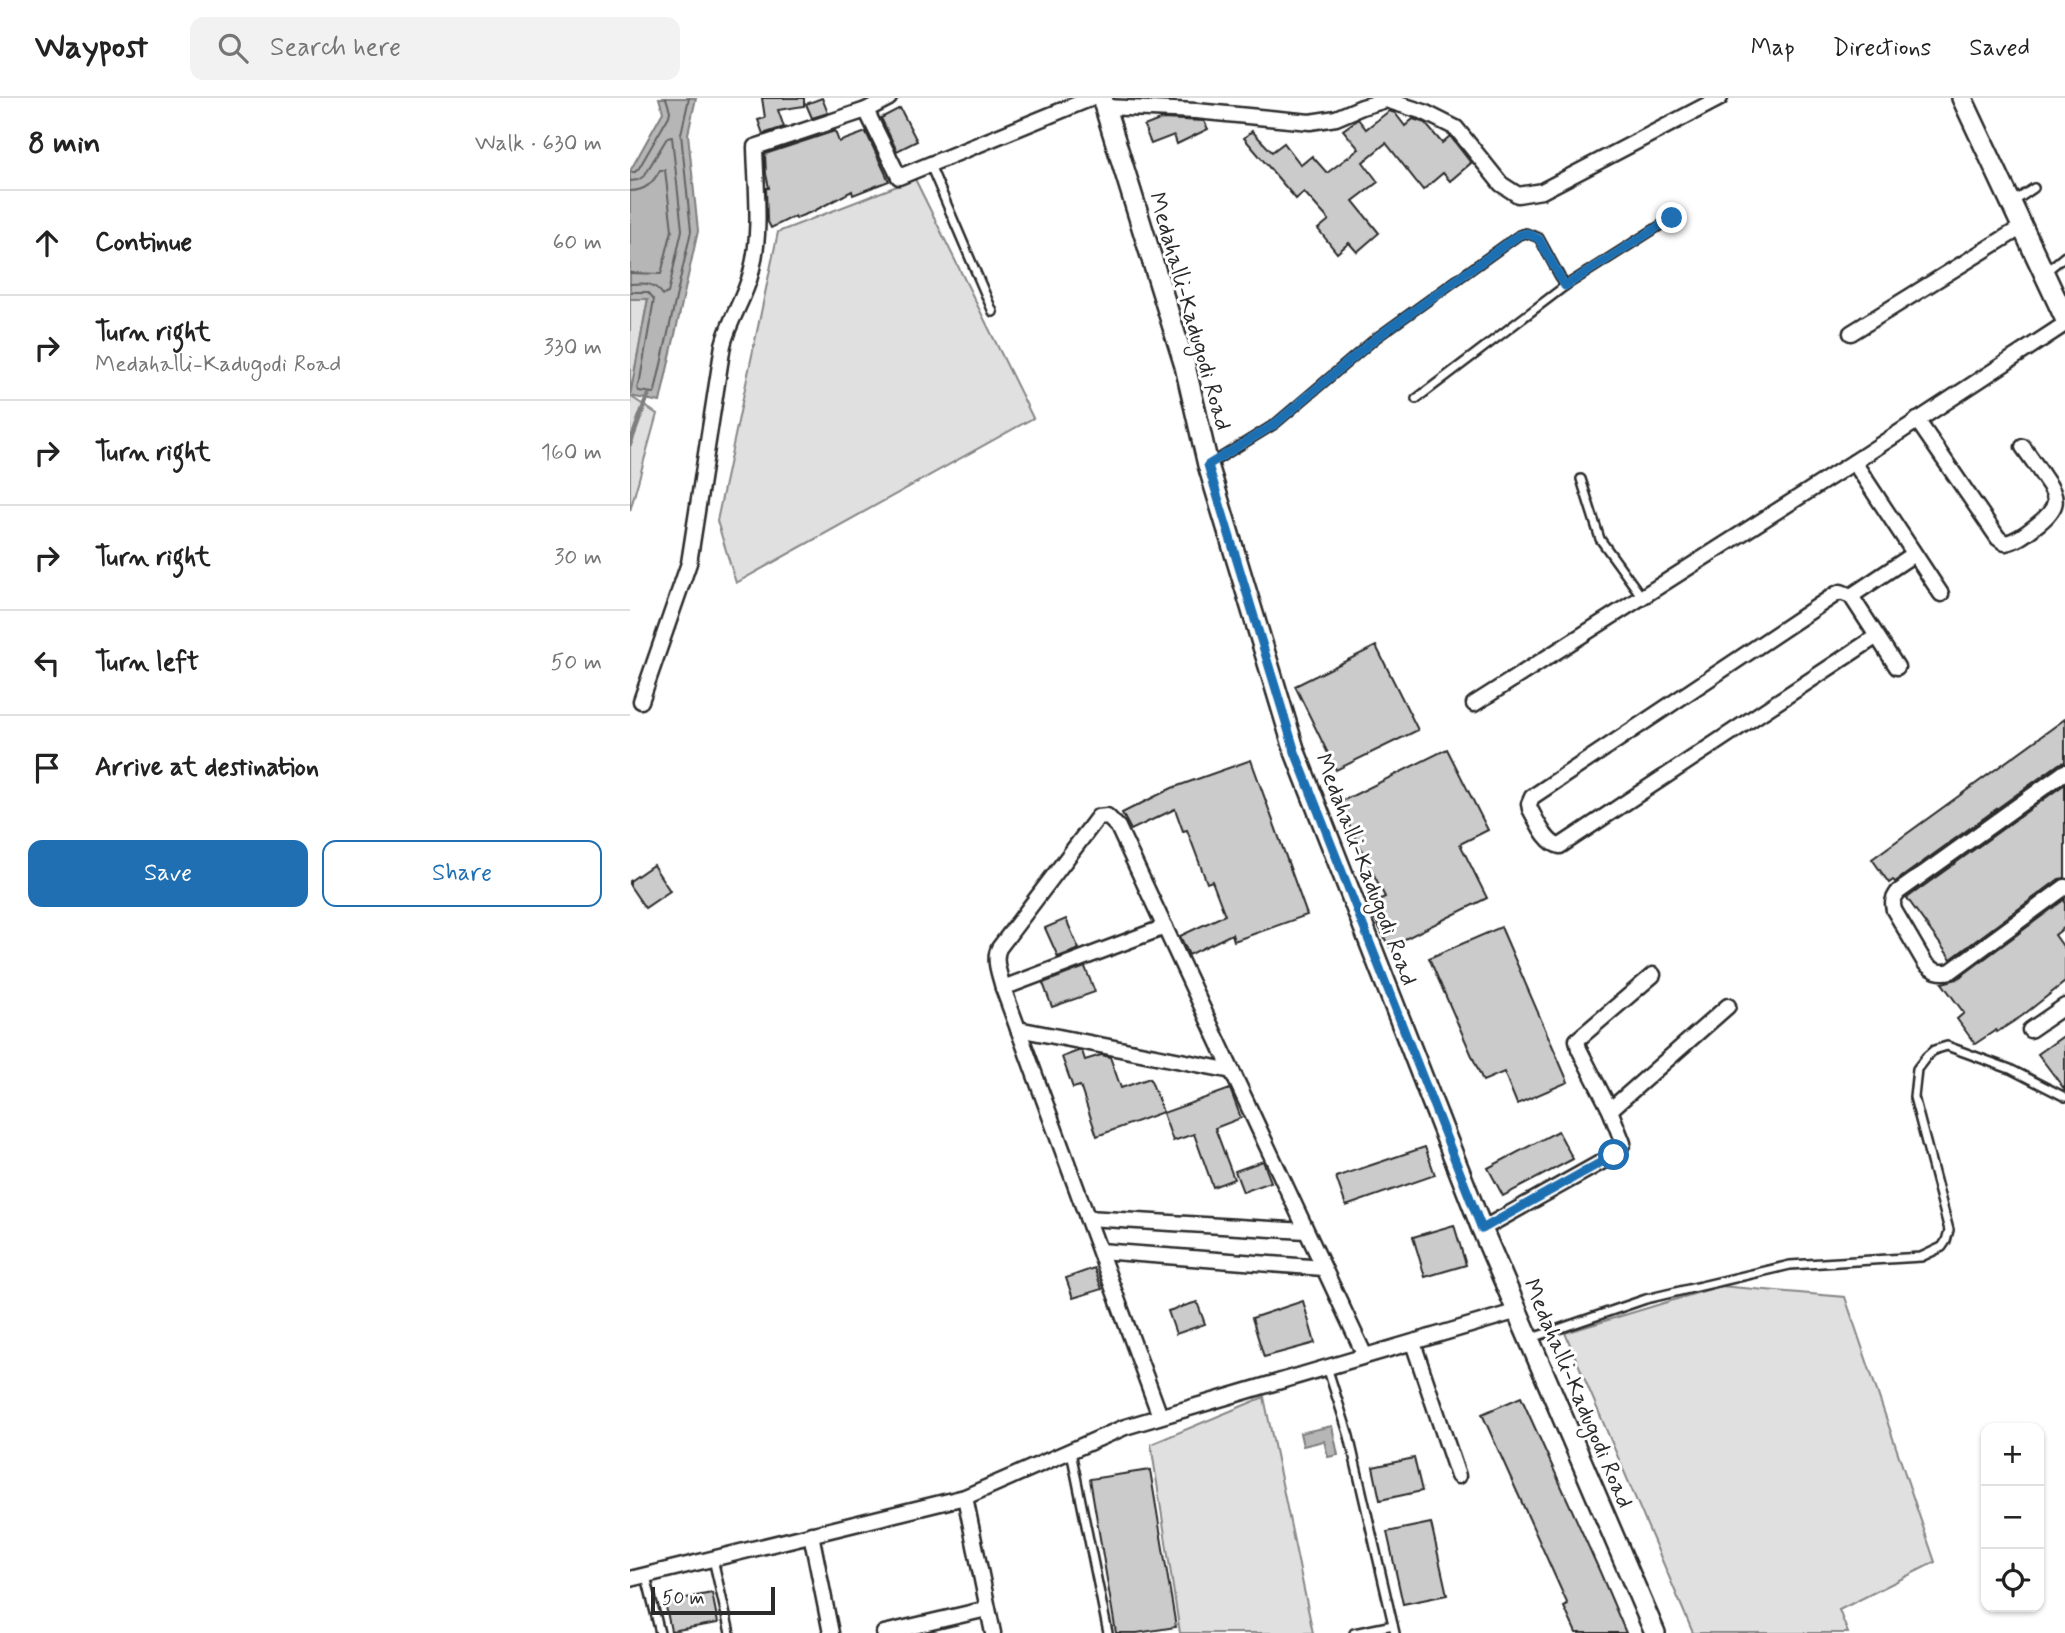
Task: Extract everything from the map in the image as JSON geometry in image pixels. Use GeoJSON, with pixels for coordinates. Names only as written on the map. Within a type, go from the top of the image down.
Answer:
{"type":"FeatureCollection","features":[{"type":"Feature","properties":{"kind":"street"},"geometry":{"type":"LineString","coordinates":[[641,701],[689,563],[723,345],[750,276],[756,250],[755,147],[866,110],[889,98]]}},
{"type":"Feature","properties":{"kind":"street"},"geometry":{"type":"LineString","coordinates":[[1196,111],[1210,98]]}},
{"type":"Feature","properties":{"kind":"street"},"geometry":{"type":"LineString","coordinates":[[866,110],[899,177],[1100,101],[1310,122],[1336,118],[1385,99],[1423,112],[1456,128],[1501,184],[1518,195],[1542,191],[1720,98]]}},
{"type":"Feature","properties":{"kind":"street","name":"Medahalli-Kadugodi Road"},"geometry":{"type":"LineString","coordinates":[[1100,101],[1185,366],[1208,465],[1295,752],[1482,1229],[1655,1633]]}},
{"type":"Feature","properties":{"kind":"street"},"geometry":{"type":"LineString","coordinates":[[1969,101],[2022,228],[2065,318]]}},
{"type":"Feature","properties":{"kind":"street"},"geometry":{"type":"LineString","coordinates":[[1851,333],[2022,228]]}},
{"type":"Feature","properties":{"kind":"street"},"geometry":{"type":"LineString","coordinates":[[1474,704],[2065,324]]}},
{"type":"Feature","properties":{"kind":"street"},"geometry":{"type":"LineString","coordinates":[[1917,420],[1998,538],[2005,543],[2027,533],[2050,514],[2056,500],[2054,490],[2024,447]]}},
{"type":"Feature","properties":{"kind":"street"},"geometry":{"type":"LineString","coordinates":[[1854,462],[1941,594]]}},
{"type":"Feature","properties":{"kind":"street"},"geometry":{"type":"LineString","coordinates":[[1851,596],[1914,554]]}},
{"type":"Feature","properties":{"kind":"street"},"geometry":{"type":"LineString","coordinates":[[1877,636],[1560,846],[1551,842],[1530,809],[1529,800],[1532,797],[1836,594],[1845,593],[1851,596],[1877,636],[1897,667]]}},
{"type":"Feature","properties":{"kind":"street"},"geometry":{"type":"LineString","coordinates":[[2065,772],[1898,892],[1892,904],[1925,963],[1939,973],[1944,973],[1951,971],[2065,887]]}},
{"type":"Feature","properties":{"kind":"street"},"geometry":{"type":"LineString","coordinates":[[1160,1416],[1003,988],[996,960],[999,948],[1098,817],[1107,816],[1118,827],[1365,1356]]}},
{"type":"Feature","properties":{"kind":"street"},"geometry":{"type":"LineString","coordinates":[[1003,988],[1165,927]]}},
{"type":"Feature","properties":{"kind":"street"},"geometry":{"type":"LineString","coordinates":[[1482,1229],[1620,1150],[1623,1143],[1577,1040],[1653,975]]}},
{"type":"Feature","properties":{"kind":"street"},"geometry":{"type":"LineString","coordinates":[[1610,1110],[1728,1006]]}},
{"type":"Feature","properties":{"kind":"street"},"geometry":{"type":"LineString","coordinates":[[2030,1030],[2065,1006]]}},
{"type":"Feature","properties":{"kind":"street"},"geometry":{"type":"LineString","coordinates":[[1018,1029],[1232,1071]]}},
{"type":"Feature","properties":{"kind":"street"},"geometry":{"type":"LineString","coordinates":[[1087,1218],[1306,1231]]}},
{"type":"Feature","properties":{"kind":"street"},"geometry":{"type":"LineString","coordinates":[[1100,1251],[1323,1268]]}},
{"type":"Feature","properties":{"kind":"street"},"geometry":{"type":"LineString","coordinates":[[630,1579],[965,1497],[1125,1427],[1518,1311]]}},
{"type":"Feature","properties":{"kind":"street"},"geometry":{"type":"LineString","coordinates":[[1413,1343],[1458,1476]]}},
{"type":"Feature","properties":{"kind":"street"},"geometry":{"type":"LineString","coordinates":[[965,1497],[993,1633]]}},
{"type":"Feature","properties":{"kind":"street"},"geometry":{"type":"LineString","coordinates":[[811,1534],[831,1633]]}},
{"type":"Feature","properties":{"kind":"street"},"geometry":{"type":"LineString","coordinates":[[884,1633],[987,1609]]}},
{"type":"Feature","properties":{"kind":"lane"},"geometry":{"type":"LineString","coordinates":[[930,164],[993,312]]}},
{"type":"Feature","properties":{"kind":"lane"},"geometry":{"type":"LineString","coordinates":[[2012,204],[2035,188]]}},
{"type":"Feature","properties":{"kind":"lane"},"geometry":{"type":"LineString","coordinates":[[1416,398],[1565,286],[1672,218]]}},
{"type":"Feature","properties":{"kind":"lane"},"geometry":{"type":"LineString","coordinates":[[1208,465],[1275,424],[1376,338],[1519,235],[1527,233],[1539,239],[1565,286]]}},
{"type":"Feature","properties":{"kind":"lane"},"geometry":{"type":"LineString","coordinates":[[2044,273],[2065,256]]}},
{"type":"Feature","properties":{"kind":"lane"},"geometry":{"type":"LineString","coordinates":[[1581,480],[1600,538],[1642,597]]}},
{"type":"Feature","properties":{"kind":"lane"},"geometry":{"type":"LineString","coordinates":[[1530,1339],[1646,1299],[1790,1265],[1921,1257],[1942,1247],[1949,1230],[1914,1097],[1917,1069],[1934,1050],[1947,1046],[2010,1069],[2065,1097]]}},
{"type":"Feature","properties":{"kind":"lane"},"geometry":{"type":"LineString","coordinates":[[1327,1367],[1349,1436],[1394,1629],[1354,1633]]}},
{"type":"Feature","properties":{"kind":"lane"},"geometry":{"type":"LineString","coordinates":[[1071,1451],[1108,1633]]}},
{"type":"Feature","properties":{"kind":"lane"},"geometry":{"type":"LineString","coordinates":[[713,1559],[730,1633]]}},
{"type":"Feature","properties":{"kind":"lane"},"geometry":{"type":"LineString","coordinates":[[646,1576],[660,1633]]}},
{"type":"Feature","properties":{"kind":"shaded area"},"geometry":{"type":"Polygon","coordinates":[[[915,179],[1033,418],[736,583],[717,521],[778,232],[915,179]]]}},
{"type":"Feature","properties":{"kind":"shaded area"},"geometry":{"type":"Polygon","coordinates":[[[648,298],[630,396],[630,299],[648,298]]]}},
{"type":"Feature","properties":{"kind":"shaded area"},"geometry":{"type":"Polygon","coordinates":[[[630,396],[657,414],[630,511],[630,396]]]}},
{"type":"Feature","properties":{"kind":"shaded area"},"geometry":{"type":"Polygon","coordinates":[[[1720,1286],[1845,1297],[1935,1562],[1839,1610],[1848,1633],[1693,1633],[1565,1333],[1720,1286]]]}},
{"type":"Feature","properties":{"kind":"shaded area"},"geometry":{"type":"Polygon","coordinates":[[[1264,1397],[1313,1633],[1180,1633],[1151,1444],[1264,1397]]]}},
{"type":"Feature","properties":{"kind":"water"},"geometry":{"type":"Polygon","coordinates":[[[659,98],[696,98],[688,134],[698,231],[660,402],[630,396],[648,299],[630,299],[630,171],[663,112],[659,98]]]}},
{"type":"Feature","properties":{"kind":"water"},"geometry":{"type":"Polygon","coordinates":[[[1332,1426],[1338,1455],[1328,1457],[1324,1441],[1303,1446],[1300,1433],[1332,1426]]]}},
{"type":"Feature","properties":{"kind":"building"},"geometry":{"type":"Polygon","coordinates":[[[762,98],[804,98],[804,106],[778,110],[784,127],[763,134],[758,120],[765,118],[762,98]]]}},
{"type":"Feature","properties":{"kind":"building"},"geometry":{"type":"Polygon","coordinates":[[[822,98],[828,113],[812,118],[806,104],[822,98]]]}},
{"type":"Feature","properties":{"kind":"building"},"geometry":{"type":"Polygon","coordinates":[[[900,108],[917,141],[897,151],[881,118],[900,108]]]}},
{"type":"Feature","properties":{"kind":"building"},"geometry":{"type":"Polygon","coordinates":[[[1389,111],[1395,113],[1405,126],[1413,119],[1425,123],[1442,143],[1450,136],[1471,163],[1450,181],[1443,173],[1423,190],[1386,143],[1363,162],[1378,182],[1353,201],[1379,233],[1357,252],[1349,243],[1337,253],[1318,229],[1329,220],[1304,192],[1296,199],[1244,138],[1252,131],[1272,152],[1284,143],[1301,165],[1312,156],[1327,173],[1359,149],[1343,130],[1358,119],[1366,129],[1389,111]]]}},
{"type":"Feature","properties":{"kind":"building"},"geometry":{"type":"Polygon","coordinates":[[[1162,119],[1204,121],[1208,129],[1177,144],[1174,135],[1151,144],[1144,126],[1162,119]]]}},
{"type":"Feature","properties":{"kind":"building"},"geometry":{"type":"Polygon","coordinates":[[[835,131],[839,142],[866,132],[889,181],[853,195],[852,191],[814,211],[796,218],[795,216],[771,228],[767,220],[766,188],[769,188],[765,154],[835,131]]]}},
{"type":"Feature","properties":{"kind":"building"},"geometry":{"type":"Polygon","coordinates":[[[1376,646],[1418,730],[1336,770],[1295,686],[1376,646]]]}},
{"type":"Feature","properties":{"kind":"building"},"geometry":{"type":"Polygon","coordinates":[[[2065,719],[2065,762],[1895,882],[1893,880],[1889,883],[1872,859],[2065,719]]]}},
{"type":"Feature","properties":{"kind":"building"},"geometry":{"type":"Polygon","coordinates":[[[1447,749],[1488,830],[1460,844],[1487,898],[1389,947],[1368,905],[1385,897],[1338,803],[1447,749]]]}},
{"type":"Feature","properties":{"kind":"building"},"geometry":{"type":"Polygon","coordinates":[[[1251,760],[1307,915],[1234,941],[1232,934],[1189,955],[1180,936],[1225,915],[1212,881],[1207,883],[1187,830],[1183,831],[1175,809],[1131,830],[1122,813],[1172,788],[1251,760]]]}},
{"type":"Feature","properties":{"kind":"building"},"geometry":{"type":"Polygon","coordinates":[[[2065,784],[2065,878],[2059,879],[1951,959],[1907,898],[2065,784]]]}},
{"type":"Feature","properties":{"kind":"building"},"geometry":{"type":"Polygon","coordinates":[[[653,865],[670,891],[645,908],[630,886],[630,881],[653,865]]]}},
{"type":"Feature","properties":{"kind":"building"},"geometry":{"type":"Polygon","coordinates":[[[2065,899],[2065,927],[2055,935],[2065,949],[2065,982],[2022,1016],[1975,1044],[1957,1019],[1964,1013],[1942,983],[1957,979],[2065,899]]]}},
{"type":"Feature","properties":{"kind":"building"},"geometry":{"type":"Polygon","coordinates":[[[1066,919],[1079,949],[1058,957],[1045,928],[1066,919]]]}},
{"type":"Feature","properties":{"kind":"building"},"geometry":{"type":"Polygon","coordinates":[[[1501,927],[1568,1082],[1517,1104],[1504,1072],[1483,1081],[1429,958],[1501,927]]]}},
{"type":"Feature","properties":{"kind":"building"},"geometry":{"type":"Polygon","coordinates":[[[1085,967],[1095,992],[1052,1007],[1043,983],[1085,967]]]}},
{"type":"Feature","properties":{"kind":"building"},"geometry":{"type":"Polygon","coordinates":[[[2065,1035],[2065,1090],[2038,1054],[2065,1035]]]}},
{"type":"Feature","properties":{"kind":"building"},"geometry":{"type":"Polygon","coordinates":[[[1082,1051],[1085,1060],[1101,1055],[1110,1057],[1121,1088],[1150,1078],[1163,1112],[1097,1136],[1080,1086],[1073,1088],[1062,1057],[1082,1051]]]}},
{"type":"Feature","properties":{"kind":"building"},"geometry":{"type":"Polygon","coordinates":[[[1230,1089],[1241,1118],[1215,1128],[1234,1179],[1213,1187],[1194,1134],[1173,1141],[1163,1113],[1230,1089]]]}},
{"type":"Feature","properties":{"kind":"building"},"geometry":{"type":"Polygon","coordinates":[[[1558,1131],[1573,1159],[1503,1196],[1488,1168],[1558,1131]]]}},
{"type":"Feature","properties":{"kind":"building"},"geometry":{"type":"Polygon","coordinates":[[[1425,1147],[1435,1175],[1346,1206],[1336,1177],[1425,1147]]]}},
{"type":"Feature","properties":{"kind":"building"},"geometry":{"type":"Polygon","coordinates":[[[1263,1161],[1271,1182],[1243,1192],[1235,1171],[1263,1161]]]}},
{"type":"Feature","properties":{"kind":"building"},"geometry":{"type":"Polygon","coordinates":[[[1454,1225],[1466,1265],[1425,1277],[1413,1237],[1454,1225]]]}},
{"type":"Feature","properties":{"kind":"building"},"geometry":{"type":"Polygon","coordinates":[[[1094,1268],[1102,1289],[1073,1298],[1066,1278],[1094,1268]]]}},
{"type":"Feature","properties":{"kind":"building"},"geometry":{"type":"Polygon","coordinates":[[[1303,1301],[1315,1343],[1264,1357],[1252,1318],[1303,1301]]]}},
{"type":"Feature","properties":{"kind":"building"},"geometry":{"type":"Polygon","coordinates":[[[1197,1302],[1205,1324],[1176,1334],[1168,1311],[1197,1302]]]}},
{"type":"Feature","properties":{"kind":"building"},"geometry":{"type":"Polygon","coordinates":[[[1521,1397],[1626,1633],[1576,1633],[1564,1607],[1568,1605],[1482,1414],[1521,1397]]]}},
{"type":"Feature","properties":{"kind":"building"},"geometry":{"type":"Polygon","coordinates":[[[1414,1458],[1422,1491],[1380,1500],[1373,1467],[1414,1458]]]}},
{"type":"Feature","properties":{"kind":"building"},"geometry":{"type":"Polygon","coordinates":[[[1150,1470],[1176,1627],[1116,1633],[1090,1479],[1150,1470]]]}},
{"type":"Feature","properties":{"kind":"building"},"geometry":{"type":"Polygon","coordinates":[[[1431,1523],[1447,1595],[1403,1604],[1387,1532],[1431,1523]]]}},
{"type":"Feature","properties":{"kind":"building"},"geometry":{"type":"Polygon","coordinates":[[[712,1593],[718,1623],[671,1631],[665,1602],[712,1593]]]}},
{"type":"Feature","properties":{"kind":"waterway"},"geometry":{"type":"LineString","coordinates":[[630,444],[648,395]]}},
{"type":"Feature","properties":{"kind":"route"},"geometry":{"type":"LineString","coordinates":[[1614,1155],[1482,1229],[1295,752],[1208,465],[1275,424],[1376,338],[1519,235],[1533,234],[1539,239],[1565,286],[1672,218]]}}]}
